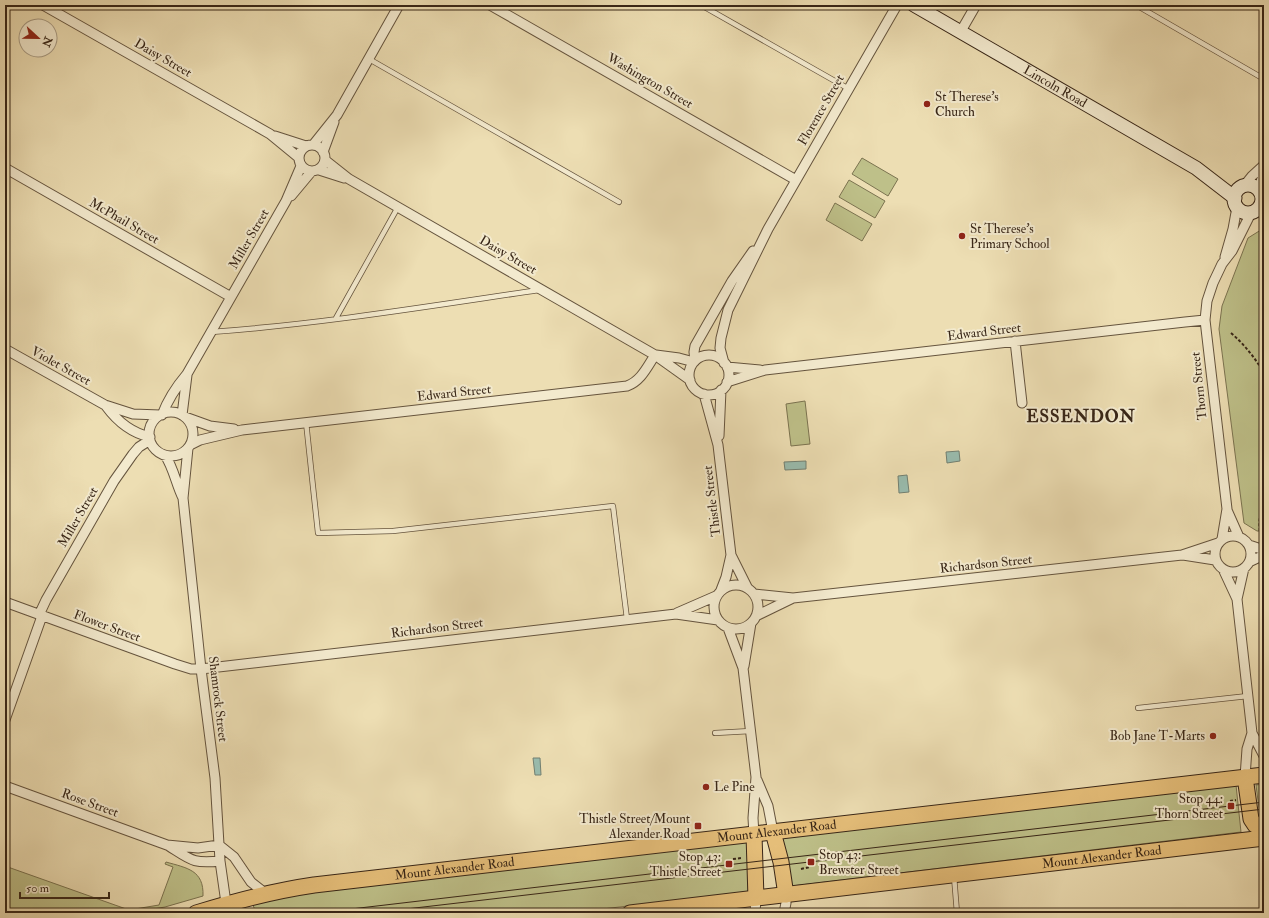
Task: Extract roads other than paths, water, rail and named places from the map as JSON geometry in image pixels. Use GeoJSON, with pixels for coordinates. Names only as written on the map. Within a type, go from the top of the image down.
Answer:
{"type":"FeatureCollection","features":[{"type":"Feature","properties":{"kind":"main road","name":"Lincoln Road"},"geometry":{"type":"LineString","coordinates":[[914,5],[1196,168],[1243,186]]}},
{"type":"Feature","properties":{"kind":"main road","name":"Lincoln Road"},"geometry":{"type":"LineString","coordinates":[[1196,168],[1236,202]]}},
{"type":"Feature","properties":{"kind":"main road"},"geometry":{"type":"LineString","coordinates":[[1243,186],[1252,186],[1261,194],[1261,205],[1257,213],[1243,212],[1236,202],[1237,191],[1243,186]]}},
{"type":"Feature","properties":{"kind":"main road","name":"Mount Alexander Road"},"geometry":{"type":"LineString","coordinates":[[196,913],[226,908],[265,893],[314,885],[1264,775]]}},
{"type":"Feature","properties":{"kind":"main road"},"geometry":{"type":"LineString","coordinates":[[1245,778],[1251,819],[1264,831]]}},
{"type":"Feature","properties":{"kind":"main road"},"geometry":{"type":"LineString","coordinates":[[773,832],[780,859],[786,895]]}},
{"type":"Feature","properties":{"kind":"main road"},"geometry":{"type":"LineString","coordinates":[[754,835],[755,906]]}},
{"type":"Feature","properties":{"kind":"main road","name":"Mount Alexander Road"},"geometry":{"type":"LineString","coordinates":[[630,913],[755,906],[786,895],[1264,838]]}},
{"type":"Feature","properties":{"kind":"street","name":"Daisy Street"},"geometry":{"type":"LineString","coordinates":[[43,5],[270,134],[310,146]]}},
{"type":"Feature","properties":{"kind":"street"},"geometry":{"type":"LineString","coordinates":[[337,115],[324,156],[324,164],[315,171],[307,171],[299,162],[301,150],[310,146],[337,115],[399,5]]}},
{"type":"Feature","properties":{"kind":"street","name":"Washington Street"},"geometry":{"type":"LineString","coordinates":[[490,5],[796,180]]}},
{"type":"Feature","properties":{"kind":"street","name":"Florence Street"},"geometry":{"type":"LineString","coordinates":[[726,365],[720,348],[728,310],[768,229],[897,5]]}},
{"type":"Feature","properties":{"kind":"street"},"geometry":{"type":"LineString","coordinates":[[961,31],[976,5]]}},
{"type":"Feature","properties":{"kind":"street","name":"Daisy Street"},"geometry":{"type":"LineString","coordinates":[[270,134],[299,162]]}},
{"type":"Feature","properties":{"kind":"street"},"geometry":{"type":"LineString","coordinates":[[310,146],[321,149],[324,156]]}},
{"type":"Feature","properties":{"kind":"street","name":"Daisy Street"},"geometry":{"type":"LineString","coordinates":[[324,156],[349,179],[654,355],[690,380]]}},
{"type":"Feature","properties":{"kind":"street","name":"Miller Street"},"geometry":{"type":"LineString","coordinates":[[161,415],[167,402],[187,374],[212,332],[286,201],[299,162]]}},
{"type":"Feature","properties":{"kind":"street"},"geometry":{"type":"LineString","coordinates":[[1243,186],[1264,165]]}},
{"type":"Feature","properties":{"kind":"street","name":"McPhail Street"},"geometry":{"type":"LineString","coordinates":[[5,168],[231,297]]}},
{"type":"Feature","properties":{"kind":"street","name":"Daisy Street"},"geometry":{"type":"LineString","coordinates":[[315,171],[349,179]]}},
{"type":"Feature","properties":{"kind":"street","name":"Miller Street"},"geometry":{"type":"LineString","coordinates":[[286,201],[315,171]]}},
{"type":"Feature","properties":{"kind":"street"},"geometry":{"type":"LineString","coordinates":[[1261,194],[1264,174]]}},
{"type":"Feature","properties":{"kind":"street","name":"Thorn Street"},"geometry":{"type":"LineString","coordinates":[[1236,202],[1233,229],[1222,264],[1213,283],[1207,301],[1205,320],[1227,508],[1239,537]]}},
{"type":"Feature","properties":{"kind":"street","name":"Thorn Street"},"geometry":{"type":"LineString","coordinates":[[1222,264],[1257,213]]}},
{"type":"Feature","properties":{"kind":"street","name":"Florence Street"},"geometry":{"type":"LineString","coordinates":[[695,361],[695,346],[732,281],[768,229]]}},
{"type":"Feature","properties":{"kind":"street","name":"Edward Street"},"geometry":{"type":"LineString","coordinates":[[727,382],[765,370],[1205,320]]}},
{"type":"Feature","properties":{"kind":"street"},"geometry":{"type":"LineString","coordinates":[[1015,341],[1022,402]]}},
{"type":"Feature","properties":{"kind":"street","name":"Violet Street"},"geometry":{"type":"LineString","coordinates":[[5,349],[105,405],[133,414],[161,415]]}},
{"type":"Feature","properties":{"kind":"street","name":"Daisy Street"},"geometry":{"type":"LineString","coordinates":[[654,355],[695,361]]}},
{"type":"Feature","properties":{"kind":"street","name":"Edward Street"},"geometry":{"type":"LineString","coordinates":[[189,447],[200,440],[242,430],[627,386],[633,384],[639,379],[654,355]]}},
{"type":"Feature","properties":{"kind":"street"},"geometry":{"type":"LineString","coordinates":[[707,355],[720,358],[726,365],[728,372],[727,382],[721,390],[716,393],[704,394],[695,389],[690,380],[690,370],[695,361],[700,357],[707,355]]}},
{"type":"Feature","properties":{"kind":"street","name":"Edward Street"},"geometry":{"type":"LineString","coordinates":[[726,365],[765,370]]}},
{"type":"Feature","properties":{"kind":"street","name":"Miller Street"},"geometry":{"type":"LineString","coordinates":[[183,416],[187,374]]}},
{"type":"Feature","properties":{"kind":"street","name":"Thistle Street"},"geometry":{"type":"LineString","coordinates":[[718,445],[721,390]]}},
{"type":"Feature","properties":{"kind":"street","name":"Thistle Street"},"geometry":{"type":"LineString","coordinates":[[704,394],[718,445],[731,555],[747,587]]}},
{"type":"Feature","properties":{"kind":"street","name":"Violet Street"},"geometry":{"type":"LineString","coordinates":[[105,405],[114,417],[134,431],[150,439]]}},
{"type":"Feature","properties":{"kind":"street"},"geometry":{"type":"LineString","coordinates":[[172,412],[183,416],[191,424],[193,438],[189,447],[178,455],[165,455],[157,451],[150,439],[150,432],[153,422],[161,415],[172,412]]}},
{"type":"Feature","properties":{"kind":"street","name":"Edward Street"},"geometry":{"type":"LineString","coordinates":[[183,416],[210,426],[242,430]]}},
{"type":"Feature","properties":{"kind":"street","name":"Miller Street"},"geometry":{"type":"LineString","coordinates":[[5,720],[46,600],[114,481],[133,454],[150,439]]}},
{"type":"Feature","properties":{"kind":"street","name":"Shamrock Street"},"geometry":{"type":"LineString","coordinates":[[189,447],[183,498],[201,669],[215,778],[220,861],[226,908]]}},
{"type":"Feature","properties":{"kind":"street","name":"Shamrock Street"},"geometry":{"type":"LineString","coordinates":[[165,455],[183,498]]}},
{"type":"Feature","properties":{"kind":"street","name":"Thorn Street"},"geometry":{"type":"LineString","coordinates":[[1220,541],[1227,508]]}},
{"type":"Feature","properties":{"kind":"street"},"geometry":{"type":"LineString","coordinates":[[1237,599],[1251,551],[1243,539],[1228,536],[1220,541],[1214,555],[1218,565],[1224,571],[1237,599],[1252,733],[1264,756]]}},
{"type":"Feature","properties":{"kind":"street","name":"Richardson Street"},"geometry":{"type":"LineString","coordinates":[[754,594],[793,598],[1182,555],[1220,541]]}},
{"type":"Feature","properties":{"kind":"street"},"geometry":{"type":"LineString","coordinates":[[1249,546],[1264,550]]}},
{"type":"Feature","properties":{"kind":"street","name":"Thistle Street"},"geometry":{"type":"LineString","coordinates":[[719,593],[726,576],[731,555]]}},
{"type":"Feature","properties":{"kind":"street","name":"Richardson Street"},"geometry":{"type":"LineString","coordinates":[[1182,555],[1215,560]]}},
{"type":"Feature","properties":{"kind":"street"},"geometry":{"type":"LineString","coordinates":[[1224,571],[1234,572],[1264,555]]}},
{"type":"Feature","properties":{"kind":"street"},"geometry":{"type":"LineString","coordinates":[[743,668],[751,624],[756,616],[758,608],[757,600],[754,594],[747,587],[740,585],[727,586],[719,593],[714,608],[718,620],[728,628],[740,629],[751,624]]}},
{"type":"Feature","properties":{"kind":"street","name":"Richardson Street"},"geometry":{"type":"LineString","coordinates":[[676,614],[719,593]]}},
{"type":"Feature","properties":{"kind":"street","name":"Richardson Street"},"geometry":{"type":"LineString","coordinates":[[756,616],[793,598]]}},
{"type":"Feature","properties":{"kind":"street","name":"Flower Street"},"geometry":{"type":"LineString","coordinates":[[5,602],[175,664],[191,669],[201,669]]}},
{"type":"Feature","properties":{"kind":"street","name":"Richardson Street"},"geometry":{"type":"LineString","coordinates":[[201,669],[676,614],[718,620]]}},
{"type":"Feature","properties":{"kind":"street"},"geometry":{"type":"LineString","coordinates":[[728,628],[743,668],[751,731],[756,777],[753,818],[754,835]]}},
{"type":"Feature","properties":{"kind":"street"},"geometry":{"type":"LineString","coordinates":[[1245,778],[1247,749],[1252,733]]}},
{"type":"Feature","properties":{"kind":"street"},"geometry":{"type":"LineString","coordinates":[[756,777],[768,806],[773,832]]}},
{"type":"Feature","properties":{"kind":"street","name":"Rose Street"},"geometry":{"type":"LineString","coordinates":[[5,786],[167,845],[195,862],[202,863],[220,861]]}},
{"type":"Feature","properties":{"kind":"street","name":"Rose Street"},"geometry":{"type":"LineString","coordinates":[[167,845],[198,848],[219,845]]}},
{"type":"Feature","properties":{"kind":"street"},"geometry":{"type":"LineString","coordinates":[[219,845],[234,857],[252,882],[265,893]]}},
{"type":"Feature","properties":{"kind":"street"},"geometry":{"type":"LineString","coordinates":[[784,913],[786,895]]}},
{"type":"Feature","properties":{"kind":"lane"},"geometry":{"type":"LineString","coordinates":[[701,5],[849,89]]}},
{"type":"Feature","properties":{"kind":"lane"},"geometry":{"type":"LineString","coordinates":[[1136,5],[1264,79]]}},
{"type":"Feature","properties":{"kind":"lane"},"geometry":{"type":"LineString","coordinates":[[369,59],[619,202]]}},
{"type":"Feature","properties":{"kind":"lane"},"geometry":{"type":"LineString","coordinates":[[336,318],[398,207]]}},
{"type":"Feature","properties":{"kind":"lane"},"geometry":{"type":"LineString","coordinates":[[212,332],[242,330],[543,290]]}},
{"type":"Feature","properties":{"kind":"lane"},"geometry":{"type":"LineString","coordinates":[[306,422],[318,533],[392,531],[613,506],[626,619]]}},
{"type":"Feature","properties":{"kind":"lane"},"geometry":{"type":"LineString","coordinates":[[1138,708],[1248,696]]}},
{"type":"Feature","properties":{"kind":"lane"},"geometry":{"type":"LineString","coordinates":[[715,733],[751,731]]}},
{"type":"Feature","properties":{"kind":"lane"},"geometry":{"type":"LineString","coordinates":[[954,874],[957,913]]}},
{"type":"Feature","properties":{"kind":"tram line"},"geometry":{"type":"LineString","coordinates":[[317,913],[1264,802]]}},
{"type":"Feature","properties":{"kind":"tram line"},"geometry":{"type":"LineString","coordinates":[[372,913],[1264,809]]}},
{"type":"Feature","properties":{"kind":"place","name":"St Therese's Church"},"geometry":{"type":"Point","coordinates":[927,104]}},
{"type":"Feature","properties":{"kind":"place","name":"St Therese's Primary School"},"geometry":{"type":"Point","coordinates":[962,236]}},
{"type":"Feature","properties":{"kind":"place","name":"Bob Jane T-Marts"},"geometry":{"type":"Point","coordinates":[1213,736]}},
{"type":"Feature","properties":{"kind":"place","name":"Le Pine"},"geometry":{"type":"Point","coordinates":[706,787]}},
{"type":"Feature","properties":{"kind":"place","name":"Stop 44: Thorn Street"},"geometry":{"type":"Point","coordinates":[1231,806]}},
{"type":"Feature","properties":{"kind":"place","name":"Thistle Street/Mount Alexander Road"},"geometry":{"type":"Point","coordinates":[698,826]}},
{"type":"Feature","properties":{"kind":"place","name":"Stop 43: Brewster Street"},"geometry":{"type":"Point","coordinates":[811,862]}},
{"type":"Feature","properties":{"kind":"place","name":"Stop 43: Thistle Street"},"geometry":{"type":"Point","coordinates":[729,864]}},
{"type":"Feature","properties":{"kind":"district","name":"ESSENDON"},"geometry":{"type":"Point","coordinates":[1081,416]}}]}
